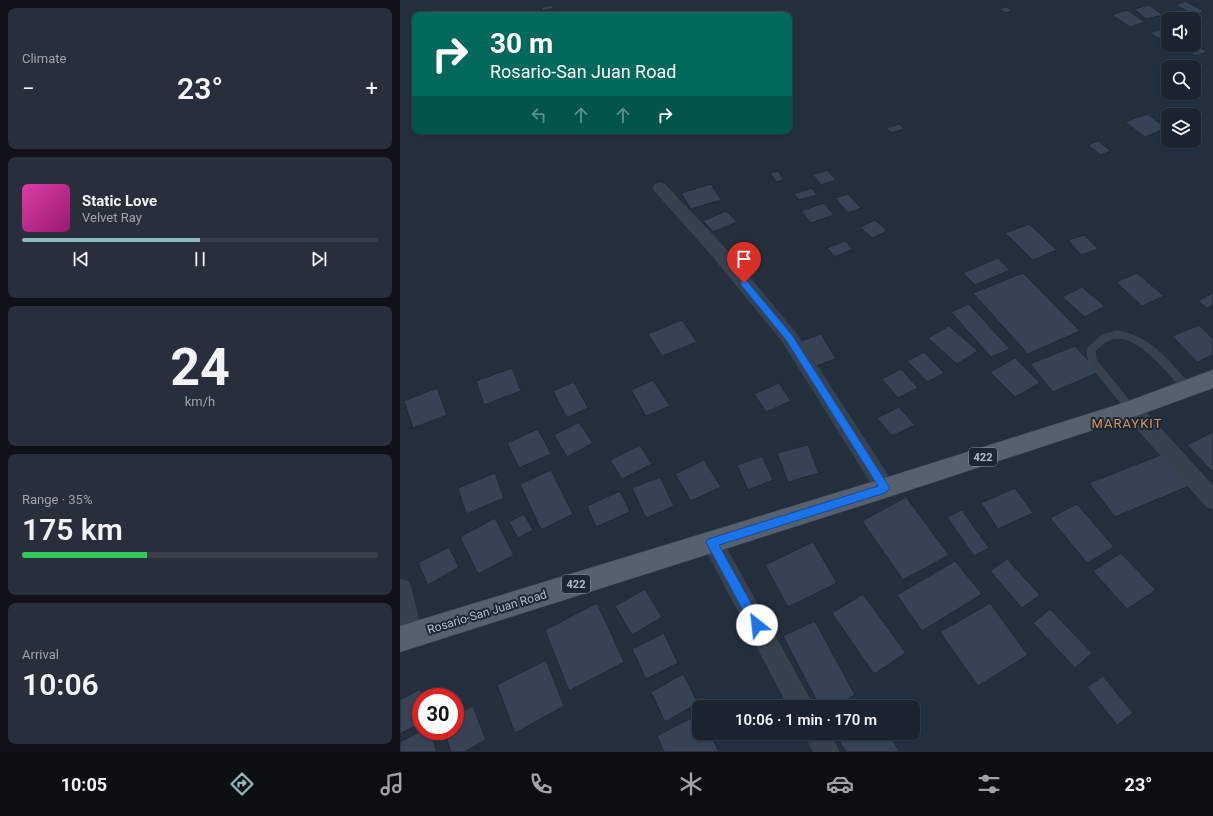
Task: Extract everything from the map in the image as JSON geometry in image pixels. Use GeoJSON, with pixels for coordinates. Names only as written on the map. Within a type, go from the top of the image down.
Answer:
{"type":"FeatureCollection","features":[{"type":"Feature","properties":{"kind":"main road","name":"Rosario-San Juan Road"},"geometry":{"type":"LineString","coordinates":[[405,637],[885,488],[1131,409],[1213,379]]}},
{"type":"Feature","properties":{"kind":"street"},"geometry":{"type":"LineString","coordinates":[[660,188],[717,250],[789,337],[885,488]]}},
{"type":"Feature","properties":{"kind":"street"},"geometry":{"type":"LineString","coordinates":[[1131,409],[1213,500]]}},
{"type":"Feature","properties":{"kind":"street"},"geometry":{"type":"LineString","coordinates":[[712,542],[798,700]]}},
{"type":"Feature","properties":{"kind":"street"},"geometry":{"type":"LineString","coordinates":[[400,589],[405,637]]}},
{"type":"Feature","properties":{"kind":"street"},"geometry":{"type":"LineString","coordinates":[[821,740],[827,752]]}},
{"type":"Feature","properties":{"kind":"lane"},"geometry":{"type":"LineString","coordinates":[[1131,409],[1092,361],[1091,350],[1095,344],[1108,336],[1120,334],[1133,336],[1159,358],[1186,388]]}},
{"type":"Feature","properties":{"kind":"building"},"geometry":{"type":"Polygon","coordinates":[[[1185,1],[1204,11],[1189,12],[1176,5],[1185,1]]]}},
{"type":"Feature","properties":{"kind":"building"},"geometry":{"type":"Polygon","coordinates":[[[552,5],[554,8],[543,11],[541,8],[552,5]]]}},
{"type":"Feature","properties":{"kind":"building"},"geometry":{"type":"Polygon","coordinates":[[[1149,5],[1161,14],[1161,15],[1146,19],[1134,9],[1149,5]]]}},
{"type":"Feature","properties":{"kind":"building"},"geometry":{"type":"Polygon","coordinates":[[[1007,7],[1012,11],[1005,13],[999,9],[1007,7]]]}},
{"type":"Feature","properties":{"kind":"building"},"geometry":{"type":"Polygon","coordinates":[[[561,10],[562,12],[551,12],[561,10]]]}},
{"type":"Feature","properties":{"kind":"building"},"geometry":{"type":"Polygon","coordinates":[[[1127,10],[1145,22],[1130,27],[1112,15],[1127,10]]]}},
{"type":"Feature","properties":{"kind":"building"},"geometry":{"type":"Polygon","coordinates":[[[1161,29],[1161,39],[1149,33],[1161,29]]]}},
{"type":"Feature","properties":{"kind":"building"},"geometry":{"type":"Polygon","coordinates":[[[1201,48],[1207,52],[1195,56],[1189,52],[1201,52],[1201,48]]]}},
{"type":"Feature","properties":{"kind":"building"},"geometry":{"type":"Polygon","coordinates":[[[1147,114],[1161,124],[1161,130],[1145,137],[1125,122],[1147,114]]]}},
{"type":"Feature","properties":{"kind":"building"},"geometry":{"type":"Polygon","coordinates":[[[900,124],[904,129],[891,133],[886,128],[900,124]]]}},
{"type":"Feature","properties":{"kind":"building"},"geometry":{"type":"Polygon","coordinates":[[[1098,141],[1111,151],[1101,155],[1088,145],[1098,141]]]}},
{"type":"Feature","properties":{"kind":"building"},"geometry":{"type":"Polygon","coordinates":[[[827,170],[836,180],[821,185],[813,175],[827,170]]]}},
{"type":"Feature","properties":{"kind":"building"},"geometry":{"type":"Polygon","coordinates":[[[778,171],[784,180],[776,182],[770,173],[778,171]]]}},
{"type":"Feature","properties":{"kind":"building"},"geometry":{"type":"Polygon","coordinates":[[[711,184],[721,200],[691,209],[681,193],[711,184]]]}},
{"type":"Feature","properties":{"kind":"building"},"geometry":{"type":"Polygon","coordinates":[[[812,188],[817,195],[799,200],[794,194],[812,188]]]}},
{"type":"Feature","properties":{"kind":"building"},"geometry":{"type":"Polygon","coordinates":[[[848,194],[861,208],[848,213],[835,198],[848,194]]]}},
{"type":"Feature","properties":{"kind":"building"},"geometry":{"type":"Polygon","coordinates":[[[824,203],[834,215],[811,223],[801,211],[824,203]]]}},
{"type":"Feature","properties":{"kind":"building"},"geometry":{"type":"Polygon","coordinates":[[[726,211],[737,222],[713,232],[703,221],[726,211]]]}},
{"type":"Feature","properties":{"kind":"building"},"geometry":{"type":"Polygon","coordinates":[[[875,220],[887,231],[872,238],[860,227],[875,220]]]}},
{"type":"Feature","properties":{"kind":"building"},"geometry":{"type":"Polygon","coordinates":[[[1029,224],[1057,250],[1033,260],[1005,233],[1029,224]]]}},
{"type":"Feature","properties":{"kind":"building"},"geometry":{"type":"Polygon","coordinates":[[[1084,235],[1098,249],[1081,255],[1068,240],[1084,235]]]}},
{"type":"Feature","properties":{"kind":"building"},"geometry":{"type":"Polygon","coordinates":[[[845,241],[853,249],[835,257],[827,248],[845,241]]]}},
{"type":"Feature","properties":{"kind":"building"},"geometry":{"type":"Polygon","coordinates":[[[998,258],[1010,270],[975,285],[963,273],[998,258]]]}},
{"type":"Feature","properties":{"kind":"building"},"geometry":{"type":"Polygon","coordinates":[[[1023,273],[1080,331],[1028,354],[973,293],[1023,273]]]}},
{"type":"Feature","properties":{"kind":"building"},"geometry":{"type":"Polygon","coordinates":[[[1137,273],[1164,296],[1142,306],[1116,282],[1137,273]]]}},
{"type":"Feature","properties":{"kind":"building"},"geometry":{"type":"Polygon","coordinates":[[[1082,287],[1105,306],[1085,317],[1062,297],[1082,287]]]}},
{"type":"Feature","properties":{"kind":"building"},"geometry":{"type":"Polygon","coordinates":[[[1211,294],[1213,296],[1213,305],[1207,308],[1198,301],[1211,294]]]}},
{"type":"Feature","properties":{"kind":"building"},"geometry":{"type":"Polygon","coordinates":[[[969,304],[1010,349],[991,357],[951,312],[969,304]]]}},
{"type":"Feature","properties":{"kind":"building"},"geometry":{"type":"Polygon","coordinates":[[[682,320],[697,342],[662,356],[648,334],[682,320]]]}},
{"type":"Feature","properties":{"kind":"building"},"geometry":{"type":"Polygon","coordinates":[[[1199,325],[1213,339],[1213,355],[1197,362],[1172,336],[1199,325]]]}},
{"type":"Feature","properties":{"kind":"building"},"geometry":{"type":"Polygon","coordinates":[[[949,326],[978,351],[957,364],[928,338],[949,326]]]}},
{"type":"Feature","properties":{"kind":"building"},"geometry":{"type":"Polygon","coordinates":[[[821,334],[836,359],[816,366],[801,341],[821,334]]]}},
{"type":"Feature","properties":{"kind":"building"},"geometry":{"type":"Polygon","coordinates":[[[1075,346],[1099,372],[1053,392],[1030,364],[1075,346]]]}},
{"type":"Feature","properties":{"kind":"building"},"geometry":{"type":"Polygon","coordinates":[[[924,352],[944,373],[927,382],[907,361],[924,352]]]}},
{"type":"Feature","properties":{"kind":"building"},"geometry":{"type":"Polygon","coordinates":[[[1015,358],[1040,383],[1015,397],[990,372],[1015,358]]]}},
{"type":"Feature","properties":{"kind":"building"},"geometry":{"type":"Polygon","coordinates":[[[512,368],[521,391],[484,405],[476,381],[512,368]]]}},
{"type":"Feature","properties":{"kind":"building"},"geometry":{"type":"Polygon","coordinates":[[[901,369],[918,388],[898,398],[882,379],[901,369]]]}},
{"type":"Feature","properties":{"kind":"building"},"geometry":{"type":"Polygon","coordinates":[[[653,380],[670,406],[646,416],[631,390],[653,380]]]}},
{"type":"Feature","properties":{"kind":"building"},"geometry":{"type":"Polygon","coordinates":[[[574,382],[588,408],[567,418],[553,391],[574,382]]]}},
{"type":"Feature","properties":{"kind":"building"},"geometry":{"type":"Polygon","coordinates":[[[779,383],[791,401],[766,412],[754,394],[779,383]]]}},
{"type":"Feature","properties":{"kind":"building"},"geometry":{"type":"Polygon","coordinates":[[[437,388],[447,415],[413,428],[404,401],[437,388]]]}},
{"type":"Feature","properties":{"kind":"building"},"geometry":{"type":"Polygon","coordinates":[[[899,407],[915,425],[892,436],[877,418],[899,407]]]}},
{"type":"Feature","properties":{"kind":"building"},"geometry":{"type":"Polygon","coordinates":[[[579,422],[593,443],[567,457],[554,435],[579,422]]]}},
{"type":"Feature","properties":{"kind":"building"},"geometry":{"type":"Polygon","coordinates":[[[538,429],[551,454],[519,468],[507,443],[538,429]]]}},
{"type":"Feature","properties":{"kind":"building"},"geometry":{"type":"Polygon","coordinates":[[[1213,432],[1213,470],[1212,471],[1187,445],[1213,432]]]}},
{"type":"Feature","properties":{"kind":"building"},"geometry":{"type":"Polygon","coordinates":[[[640,445],[652,464],[622,479],[610,460],[640,445]]]}},
{"type":"Feature","properties":{"kind":"building"},"geometry":{"type":"Polygon","coordinates":[[[808,445],[819,473],[788,482],[777,453],[808,445]]]}},
{"type":"Feature","properties":{"kind":"building"},"geometry":{"type":"Polygon","coordinates":[[[1163,454],[1189,486],[1115,517],[1089,483],[1163,454]]]}},
{"type":"Feature","properties":{"kind":"building"},"geometry":{"type":"Polygon","coordinates":[[[762,456],[773,480],[748,490],[737,465],[762,456]]]}},
{"type":"Feature","properties":{"kind":"building"},"geometry":{"type":"Polygon","coordinates":[[[704,460],[721,487],[691,501],[675,474],[704,460]]]}},
{"type":"Feature","properties":{"kind":"building"},"geometry":{"type":"Polygon","coordinates":[[[551,470],[573,514],[541,530],[520,484],[551,470]]]}},
{"type":"Feature","properties":{"kind":"building"},"geometry":{"type":"Polygon","coordinates":[[[495,473],[504,498],[466,514],[458,488],[495,473]]]}},
{"type":"Feature","properties":{"kind":"building"},"geometry":{"type":"Polygon","coordinates":[[[660,477],[674,506],[646,518],[632,488],[660,477]]]}},
{"type":"Feature","properties":{"kind":"building"},"geometry":{"type":"Polygon","coordinates":[[[1015,488],[1033,513],[998,529],[981,503],[1015,488]]]}},
{"type":"Feature","properties":{"kind":"building"},"geometry":{"type":"Polygon","coordinates":[[[620,491],[630,512],[596,527],[587,506],[620,491]]]}},
{"type":"Feature","properties":{"kind":"building"},"geometry":{"type":"Polygon","coordinates":[[[906,497],[949,555],[903,580],[862,521],[906,497]]]}},
{"type":"Feature","properties":{"kind":"building"},"geometry":{"type":"Polygon","coordinates":[[[1077,504],[1114,547],[1087,563],[1050,518],[1077,504]]]}},
{"type":"Feature","properties":{"kind":"building"},"geometry":{"type":"Polygon","coordinates":[[[962,510],[989,548],[974,556],[947,517],[962,510]]]}},
{"type":"Feature","properties":{"kind":"building"},"geometry":{"type":"Polygon","coordinates":[[[524,514],[533,530],[518,538],[509,522],[524,514]]]}},
{"type":"Feature","properties":{"kind":"building"},"geometry":{"type":"Polygon","coordinates":[[[495,518],[514,555],[478,574],[460,537],[495,518]]]}},
{"type":"Feature","properties":{"kind":"building"},"geometry":{"type":"Polygon","coordinates":[[[813,542],[837,583],[788,607],[765,565],[813,542]]]}},
{"type":"Feature","properties":{"kind":"building"},"geometry":{"type":"Polygon","coordinates":[[[449,547],[459,567],[428,585],[418,563],[449,547]]]}},
{"type":"Feature","properties":{"kind":"building"},"geometry":{"type":"Polygon","coordinates":[[[1121,553],[1156,590],[1127,609],[1093,571],[1121,553]]]}},
{"type":"Feature","properties":{"kind":"building"},"geometry":{"type":"Polygon","coordinates":[[[1007,559],[1040,595],[1022,608],[990,571],[1007,559]]]}},
{"type":"Feature","properties":{"kind":"building"},"geometry":{"type":"Polygon","coordinates":[[[955,561],[982,594],[922,631],[897,595],[955,561]]]}},
{"type":"Feature","properties":{"kind":"building"},"geometry":{"type":"Polygon","coordinates":[[[645,589],[662,617],[632,635],[615,606],[645,589]]]}},
{"type":"Feature","properties":{"kind":"building"},"geometry":{"type":"Polygon","coordinates":[[[863,594],[906,653],[874,674],[832,613],[863,594]]]}},
{"type":"Feature","properties":{"kind":"building"},"geometry":{"type":"Polygon","coordinates":[[[597,603],[624,662],[569,691],[545,630],[597,603]]]}},
{"type":"Feature","properties":{"kind":"building"},"geometry":{"type":"Polygon","coordinates":[[[990,603],[1028,655],[978,686],[940,632],[990,603]]]}},
{"type":"Feature","properties":{"kind":"building"},"geometry":{"type":"Polygon","coordinates":[[[1050,609],[1092,653],[1075,668],[1033,623],[1050,609]]]}},
{"type":"Feature","properties":{"kind":"building"},"geometry":{"type":"Polygon","coordinates":[[[815,621],[855,695],[845,700],[816,700],[783,636],[815,621]]]}},
{"type":"Feature","properties":{"kind":"building"},"geometry":{"type":"Polygon","coordinates":[[[664,633],[678,663],[646,679],[632,649],[664,633]]]}},
{"type":"Feature","properties":{"kind":"building"},"geometry":{"type":"Polygon","coordinates":[[[546,660],[564,706],[515,733],[497,685],[546,660]]]}},
{"type":"Feature","properties":{"kind":"building"},"geometry":{"type":"Polygon","coordinates":[[[683,674],[696,700],[692,700],[692,706],[665,722],[651,692],[683,674]]]}},
{"type":"Feature","properties":{"kind":"building"},"geometry":{"type":"Polygon","coordinates":[[[1103,676],[1133,713],[1117,725],[1087,687],[1103,676]]]}},
{"type":"Feature","properties":{"kind":"building"},"geometry":{"type":"Polygon","coordinates":[[[412,693],[412,728],[400,734],[400,700],[412,693]]]}},
{"type":"Feature","properties":{"kind":"building"},"geometry":{"type":"Polygon","coordinates":[[[473,706],[486,740],[464,752],[451,752],[447,740],[464,740],[464,711],[473,706]]]}},
{"type":"Feature","properties":{"kind":"building"},"geometry":{"type":"Polygon","coordinates":[[[692,718],[692,740],[713,740],[719,752],[664,752],[657,736],[692,718]]]}},
{"type":"Feature","properties":{"kind":"building"},"geometry":{"type":"Polygon","coordinates":[[[412,736],[412,740],[433,740],[437,752],[400,752],[400,742],[412,736]]]}},
{"type":"Feature","properties":{"kind":"building"},"geometry":{"type":"Polygon","coordinates":[[[839,740],[892,740],[900,752],[846,752],[839,740]]]}},
{"type":"Feature","properties":{"kind":"district","name":"MARAYKIT"},"geometry":{"type":"Point","coordinates":[1127,423]}},
{"type":"Feature","properties":{"kind":"route"},"geometry":{"type":"LineString","coordinates":[[744,283],[789,337],[885,488],[712,542],[757,625]]}}]}
